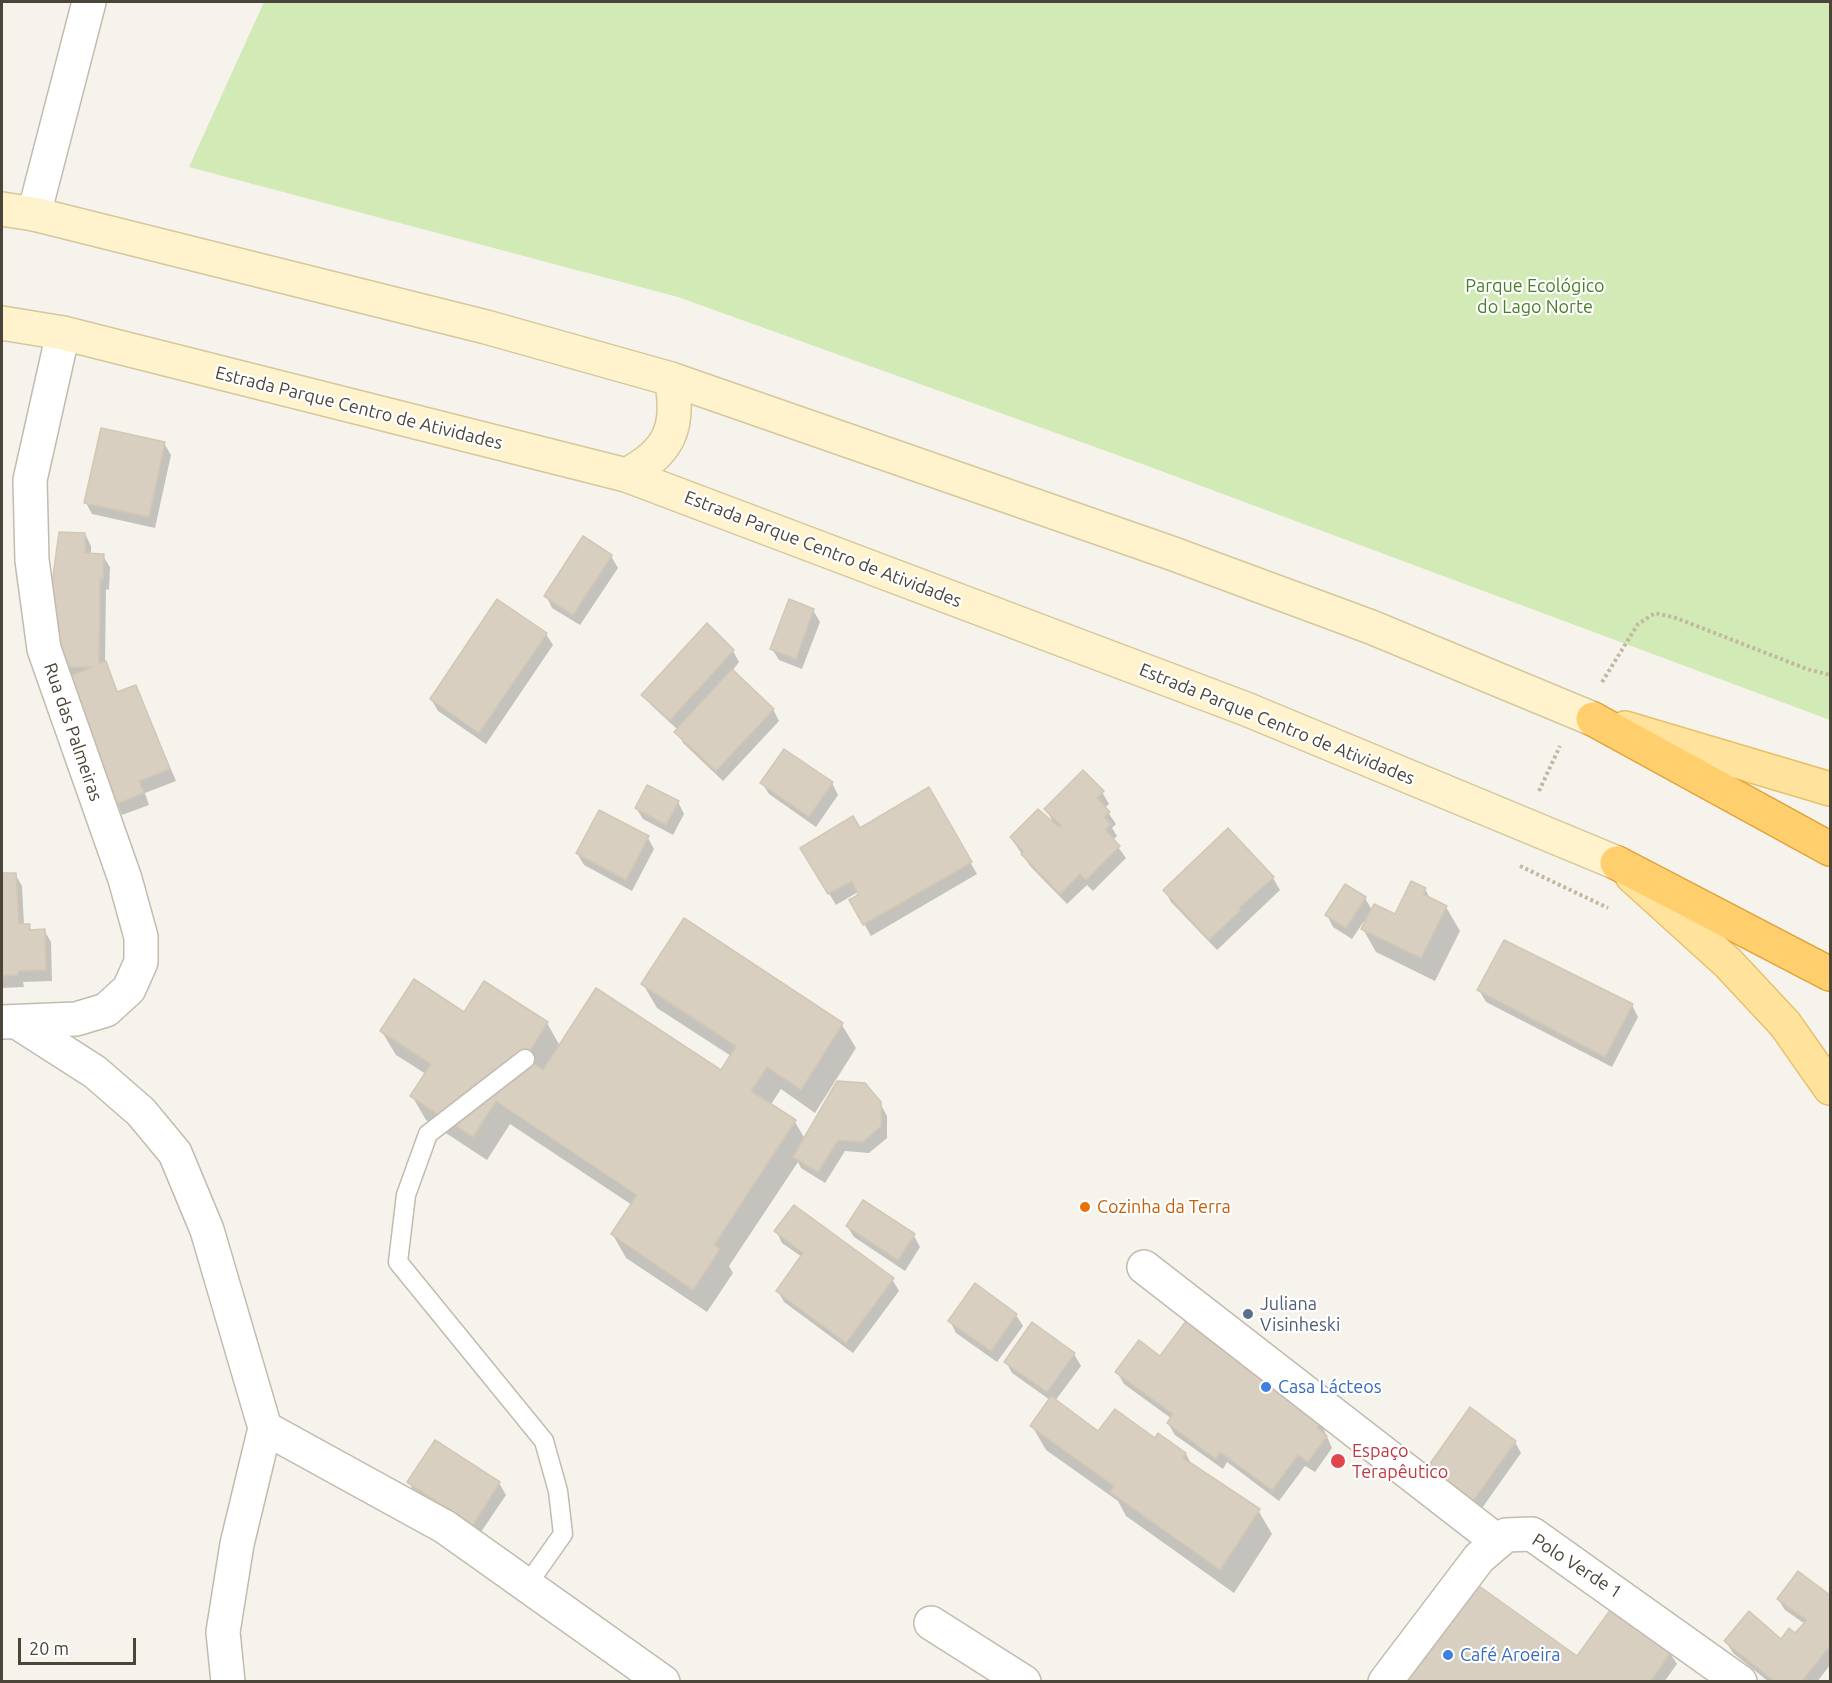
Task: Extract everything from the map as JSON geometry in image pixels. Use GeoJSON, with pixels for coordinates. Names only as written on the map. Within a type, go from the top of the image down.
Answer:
{"type":"FeatureCollection","features":[{"type":"Feature","properties":{"kind":"highway"},"geometry":{"type":"LineString","coordinates":[[1587,716],[1830,849]]}},
{"type":"Feature","properties":{"kind":"highway"},"geometry":{"type":"LineString","coordinates":[[1617,863],[1830,974]]}},
{"type":"Feature","properties":{"kind":"main road"},"geometry":{"type":"LineString","coordinates":[[2,209],[34,214],[486,327],[671,379],[1182,557],[1371,627],[1587,716],[1830,789]]}},
{"type":"Feature","properties":{"kind":"main road","name":"Estrada Parque Centro de Atividades"},"geometry":{"type":"LineString","coordinates":[[2,323],[63,333],[626,475],[1246,709],[1617,863]]}},
{"type":"Feature","properties":{"kind":"main road"},"geometry":{"type":"LineString","coordinates":[[626,475],[647,464],[664,448],[673,426],[676,402],[671,379]]}},
{"type":"Feature","properties":{"kind":"main road"},"geometry":{"type":"LineString","coordinates":[[1617,863],[1736,972],[1785,1024],[1830,1088]]}},
{"type":"Feature","properties":{"kind":"street"},"geometry":{"type":"LineString","coordinates":[[34,214],[89,2]]}},
{"type":"Feature","properties":{"kind":"street","name":"Rua das Palmeiras"},"geometry":{"type":"LineString","coordinates":[[9,1022],[76,1020],[106,1010],[129,989],[141,962],[141,937],[125,879],[44,649],[32,560],[30,480],[63,333]]}},
{"type":"Feature","properties":{"kind":"street"},"geometry":{"type":"LineString","coordinates":[[9,1022],[95,1072],[141,1112],[174,1153],[207,1230],[265,1428],[237,1544],[223,1632],[228,1682]]}},
{"type":"Feature","properties":{"kind":"street"},"geometry":{"type":"LineString","coordinates":[[1144,1267],[1497,1541],[1479,1558],[1385,1682]]}},
{"type":"Feature","properties":{"kind":"street"},"geometry":{"type":"LineString","coordinates":[[265,1428],[445,1527],[663,1682]]}},
{"type":"Feature","properties":{"kind":"street","name":"Polo Verde 1"},"geometry":{"type":"LineString","coordinates":[[1497,1541],[1506,1535],[1532,1534],[1740,1682]]}},
{"type":"Feature","properties":{"kind":"street"},"geometry":{"type":"LineString","coordinates":[[931,1623],[1024,1682]]}},
{"type":"Feature","properties":{"kind":"lane"},"geometry":{"type":"LineString","coordinates":[[525,1059],[428,1134],[406,1195],[398,1262],[544,1441],[558,1491],[563,1534],[527,1585]]}},
{"type":"Feature","properties":{"kind":"path"},"geometry":{"type":"LineString","coordinates":[[1610,908],[1509,859],[1561,745],[1587,716],[1638,624],[1655,613],[1676,618],[1807,669],[1830,675]]}},
{"type":"Feature","properties":{"kind":"green space","name":"Parque Ecológico do Lago Norte"},"geometry":{"type":"Polygon","coordinates":[[[264,2],[1830,2],[1830,720],[1145,465],[678,297],[189,167],[264,2]]]}},
{"type":"Feature","properties":{"kind":"building"},"geometry":{"type":"Polygon","coordinates":[[[101,428],[165,442],[149,517],[84,503],[101,428]]]}},
{"type":"Feature","properties":{"kind":"building"},"geometry":{"type":"Polygon","coordinates":[[[59,532],[85,533],[85,553],[104,554],[103,579],[100,578],[99,664],[106,661],[117,692],[136,685],[170,769],[139,781],[144,793],[114,805],[63,679],[92,667],[58,667],[51,650],[53,576],[59,532]]]}},
{"type":"Feature","properties":{"kind":"building"},"geometry":{"type":"Polygon","coordinates":[[[583,536],[612,555],[573,615],[544,596],[583,536]]]}},
{"type":"Feature","properties":{"kind":"building"},"geometry":{"type":"Polygon","coordinates":[[[497,599],[547,633],[479,733],[430,699],[497,599]]]}},
{"type":"Feature","properties":{"kind":"building"},"geometry":{"type":"Polygon","coordinates":[[[789,599],[814,609],[796,659],[770,649],[789,599]]]}},
{"type":"Feature","properties":{"kind":"building"},"geometry":{"type":"Polygon","coordinates":[[[707,623],[734,650],[670,720],[641,695],[707,623]]]}},
{"type":"Feature","properties":{"kind":"building"},"geometry":{"type":"Polygon","coordinates":[[[732,669],[774,709],[716,771],[674,732],[732,669]]]}},
{"type":"Feature","properties":{"kind":"building"},"geometry":{"type":"Polygon","coordinates":[[[784,749],[833,782],[809,817],[760,783],[784,749]]]}},
{"type":"Feature","properties":{"kind":"building"},"geometry":{"type":"Polygon","coordinates":[[[1083,770],[1104,791],[1097,798],[1110,812],[1104,817],[1111,824],[1105,830],[1120,846],[1086,880],[1080,874],[1060,894],[1021,854],[1024,852],[1010,837],[1038,809],[1059,827],[1061,825],[1044,809],[1083,770]]]}},
{"type":"Feature","properties":{"kind":"building"},"geometry":{"type":"Polygon","coordinates":[[[647,785],[679,801],[666,825],[635,808],[647,785]]]}},
{"type":"Feature","properties":{"kind":"building"},"geometry":{"type":"Polygon","coordinates":[[[929,787],[972,862],[863,925],[849,900],[858,895],[852,881],[828,894],[800,848],[853,816],[860,828],[929,787]]]}},
{"type":"Feature","properties":{"kind":"building"},"geometry":{"type":"Polygon","coordinates":[[[599,810],[649,836],[626,880],[576,853],[599,810]]]}},
{"type":"Feature","properties":{"kind":"building"},"geometry":{"type":"Polygon","coordinates":[[[1228,828],[1274,877],[1239,908],[1241,910],[1209,940],[1163,890],[1228,828]]]}},
{"type":"Feature","properties":{"kind":"building"},"geometry":{"type":"Polygon","coordinates":[[[2,873],[16,873],[19,924],[30,924],[29,930],[45,929],[46,970],[18,971],[18,975],[2,976],[2,873]]]}},
{"type":"Feature","properties":{"kind":"building"},"geometry":{"type":"Polygon","coordinates":[[[1411,881],[1426,888],[1423,894],[1447,906],[1421,958],[1361,929],[1374,904],[1395,914],[1411,881]]]}},
{"type":"Feature","properties":{"kind":"building"},"geometry":{"type":"Polygon","coordinates":[[[1345,884],[1366,897],[1346,928],[1325,915],[1345,884]]]}},
{"type":"Feature","properties":{"kind":"building"},"geometry":{"type":"Polygon","coordinates":[[[684,918],[843,1023],[801,1090],[767,1067],[751,1091],[796,1120],[714,1245],[720,1249],[693,1290],[611,1234],[637,1195],[496,1101],[473,1137],[410,1096],[431,1064],[380,1031],[414,979],[464,1012],[484,981],[548,1022],[525,1058],[543,1070],[596,988],[721,1070],[736,1046],[641,984],[684,918]]]}},
{"type":"Feature","properties":{"kind":"building"},"geometry":{"type":"Polygon","coordinates":[[[1504,940],[1633,1004],[1605,1057],[1477,990],[1504,940]]]}},
{"type":"Feature","properties":{"kind":"building"},"geometry":{"type":"Polygon","coordinates":[[[837,1081],[865,1083],[881,1102],[881,1126],[863,1142],[838,1140],[818,1172],[793,1157],[837,1081]]]}},
{"type":"Feature","properties":{"kind":"building"},"geometry":{"type":"Polygon","coordinates":[[[863,1200],[915,1234],[898,1260],[846,1226],[863,1200]]]}},
{"type":"Feature","properties":{"kind":"building"},"geometry":{"type":"Polygon","coordinates":[[[794,1205],[894,1278],[846,1343],[776,1291],[803,1253],[774,1231],[794,1205]]]}},
{"type":"Feature","properties":{"kind":"building"},"geometry":{"type":"Polygon","coordinates":[[[975,1283],[1017,1314],[991,1351],[948,1321],[975,1283]]]}},
{"type":"Feature","properties":{"kind":"building"},"geometry":{"type":"Polygon","coordinates":[[[1186,1321],[1322,1422],[1317,1428],[1327,1436],[1308,1462],[1298,1455],[1272,1490],[1220,1452],[1216,1459],[1167,1423],[1173,1414],[1115,1372],[1139,1340],[1160,1356],[1186,1321]]]}},
{"type":"Feature","properties":{"kind":"building"},"geometry":{"type":"Polygon","coordinates":[[[1032,1322],[1075,1353],[1047,1392],[1004,1362],[1032,1322]]]}},
{"type":"Feature","properties":{"kind":"building"},"geometry":{"type":"Polygon","coordinates":[[[1051,1396],[1098,1431],[1115,1409],[1155,1438],[1158,1433],[1186,1453],[1183,1458],[1260,1509],[1220,1570],[1110,1492],[1114,1486],[1030,1426],[1051,1396]]]}},
{"type":"Feature","properties":{"kind":"building"},"geometry":{"type":"Polygon","coordinates":[[[1470,1407],[1516,1441],[1473,1501],[1427,1468],[1470,1407]]]}},
{"type":"Feature","properties":{"kind":"building"},"geometry":{"type":"Polygon","coordinates":[[[435,1440],[500,1482],[473,1525],[407,1482],[435,1440]]]}},
{"type":"Feature","properties":{"kind":"building"},"geometry":{"type":"Polygon","coordinates":[[[1798,1571],[1830,1595],[1830,1646],[1801,1682],[1775,1682],[1724,1641],[1749,1611],[1781,1639],[1789,1628],[1795,1633],[1807,1620],[1777,1599],[1798,1571]]]}},
{"type":"Feature","properties":{"kind":"building"},"geometry":{"type":"Polygon","coordinates":[[[1475,1583],[1577,1656],[1611,1609],[1671,1652],[1650,1682],[1400,1682],[1475,1583]]]}},
{"type":"Feature","properties":{"kind":"place","name":"Cozinha da Terra"},"geometry":{"type":"Point","coordinates":[1085,1207]}},
{"type":"Feature","properties":{"kind":"place","name":"Juliana Visinheski"},"geometry":{"type":"Point","coordinates":[1248,1314]}},
{"type":"Feature","properties":{"kind":"place","name":"Casa Lácteos"},"geometry":{"type":"Point","coordinates":[1266,1387]}},
{"type":"Feature","properties":{"kind":"place","name":"Espaço Terapêutico"},"geometry":{"type":"Point","coordinates":[1338,1461]}},
{"type":"Feature","properties":{"kind":"place","name":"Café Aroeira"},"geometry":{"type":"Point","coordinates":[1448,1655]}}]}
